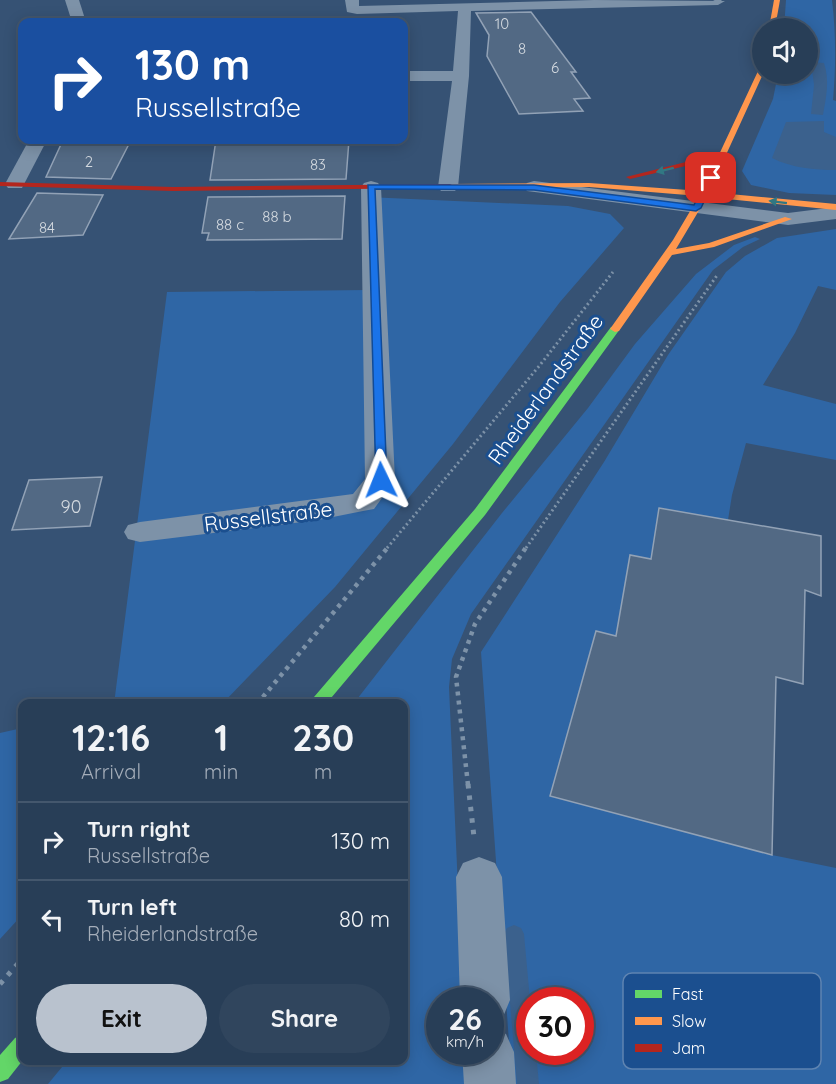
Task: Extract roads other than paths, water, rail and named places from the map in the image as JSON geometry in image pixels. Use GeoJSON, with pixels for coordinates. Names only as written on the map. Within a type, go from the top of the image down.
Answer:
{"type":"FeatureCollection","features":[{"type":"Feature","properties":{"kind":"main road"},"geometry":{"type":"LineString","coordinates":[[774,18],[777,0]]}},
{"type":"Feature","properties":{"kind":"main road","name":"Rheiderlandstraße"},"geometry":{"type":"LineString","coordinates":[[320,699],[480,512],[582,376],[668,253],[700,201],[722,159],[755,84]]}},
{"type":"Feature","properties":{"kind":"main road"},"geometry":{"type":"LineString","coordinates":[[8,184],[173,189],[534,187],[589,185],[662,171],[690,163],[722,159]]}},
{"type":"Feature","properties":{"kind":"main road"},"geometry":{"type":"LineString","coordinates":[[589,185],[700,201],[836,207]]}},
{"type":"Feature","properties":{"kind":"main road"},"geometry":{"type":"LineString","coordinates":[[668,253],[711,245],[788,219]]}},
{"type":"Feature","properties":{"kind":"main road"},"geometry":{"type":"LineString","coordinates":[[0,1071],[18,1050]]}},
{"type":"Feature","properties":{"kind":"street"},"geometry":{"type":"LineString","coordinates":[[72,0],[78,18]]}},
{"type":"Feature","properties":{"kind":"street"},"geometry":{"type":"LineString","coordinates":[[355,5],[465,7],[717,0]]}},
{"type":"Feature","properties":{"kind":"street"},"geometry":{"type":"LineString","coordinates":[[448,187],[461,76],[465,7]]}},
{"type":"Feature","properties":{"kind":"street"},"geometry":{"type":"LineString","coordinates":[[408,76],[461,76]]}},
{"type":"Feature","properties":{"kind":"street"},"geometry":{"type":"LineString","coordinates":[[8,184],[35,144]]}},
{"type":"Feature","properties":{"kind":"street","name":"Russellstraße"},"geometry":{"type":"LineString","coordinates":[[140,532],[318,510],[363,502],[381,480],[371,187]]}},
{"type":"Feature","properties":{"kind":"street"},"geometry":{"type":"LineString","coordinates":[[534,187],[700,201],[788,219],[836,213]]}},
{"type":"Feature","properties":{"kind":"street"},"geometry":{"type":"LineString","coordinates":[[479,877],[484,987]]}},
{"type":"Feature","properties":{"kind":"street"},"geometry":{"type":"LineString","coordinates":[[489,1065],[490,1084]]}},
{"type":"Feature","properties":{"kind":"waterway"},"geometry":{"type":"LineString","coordinates":[[514,934],[528,1084]]}}]}
